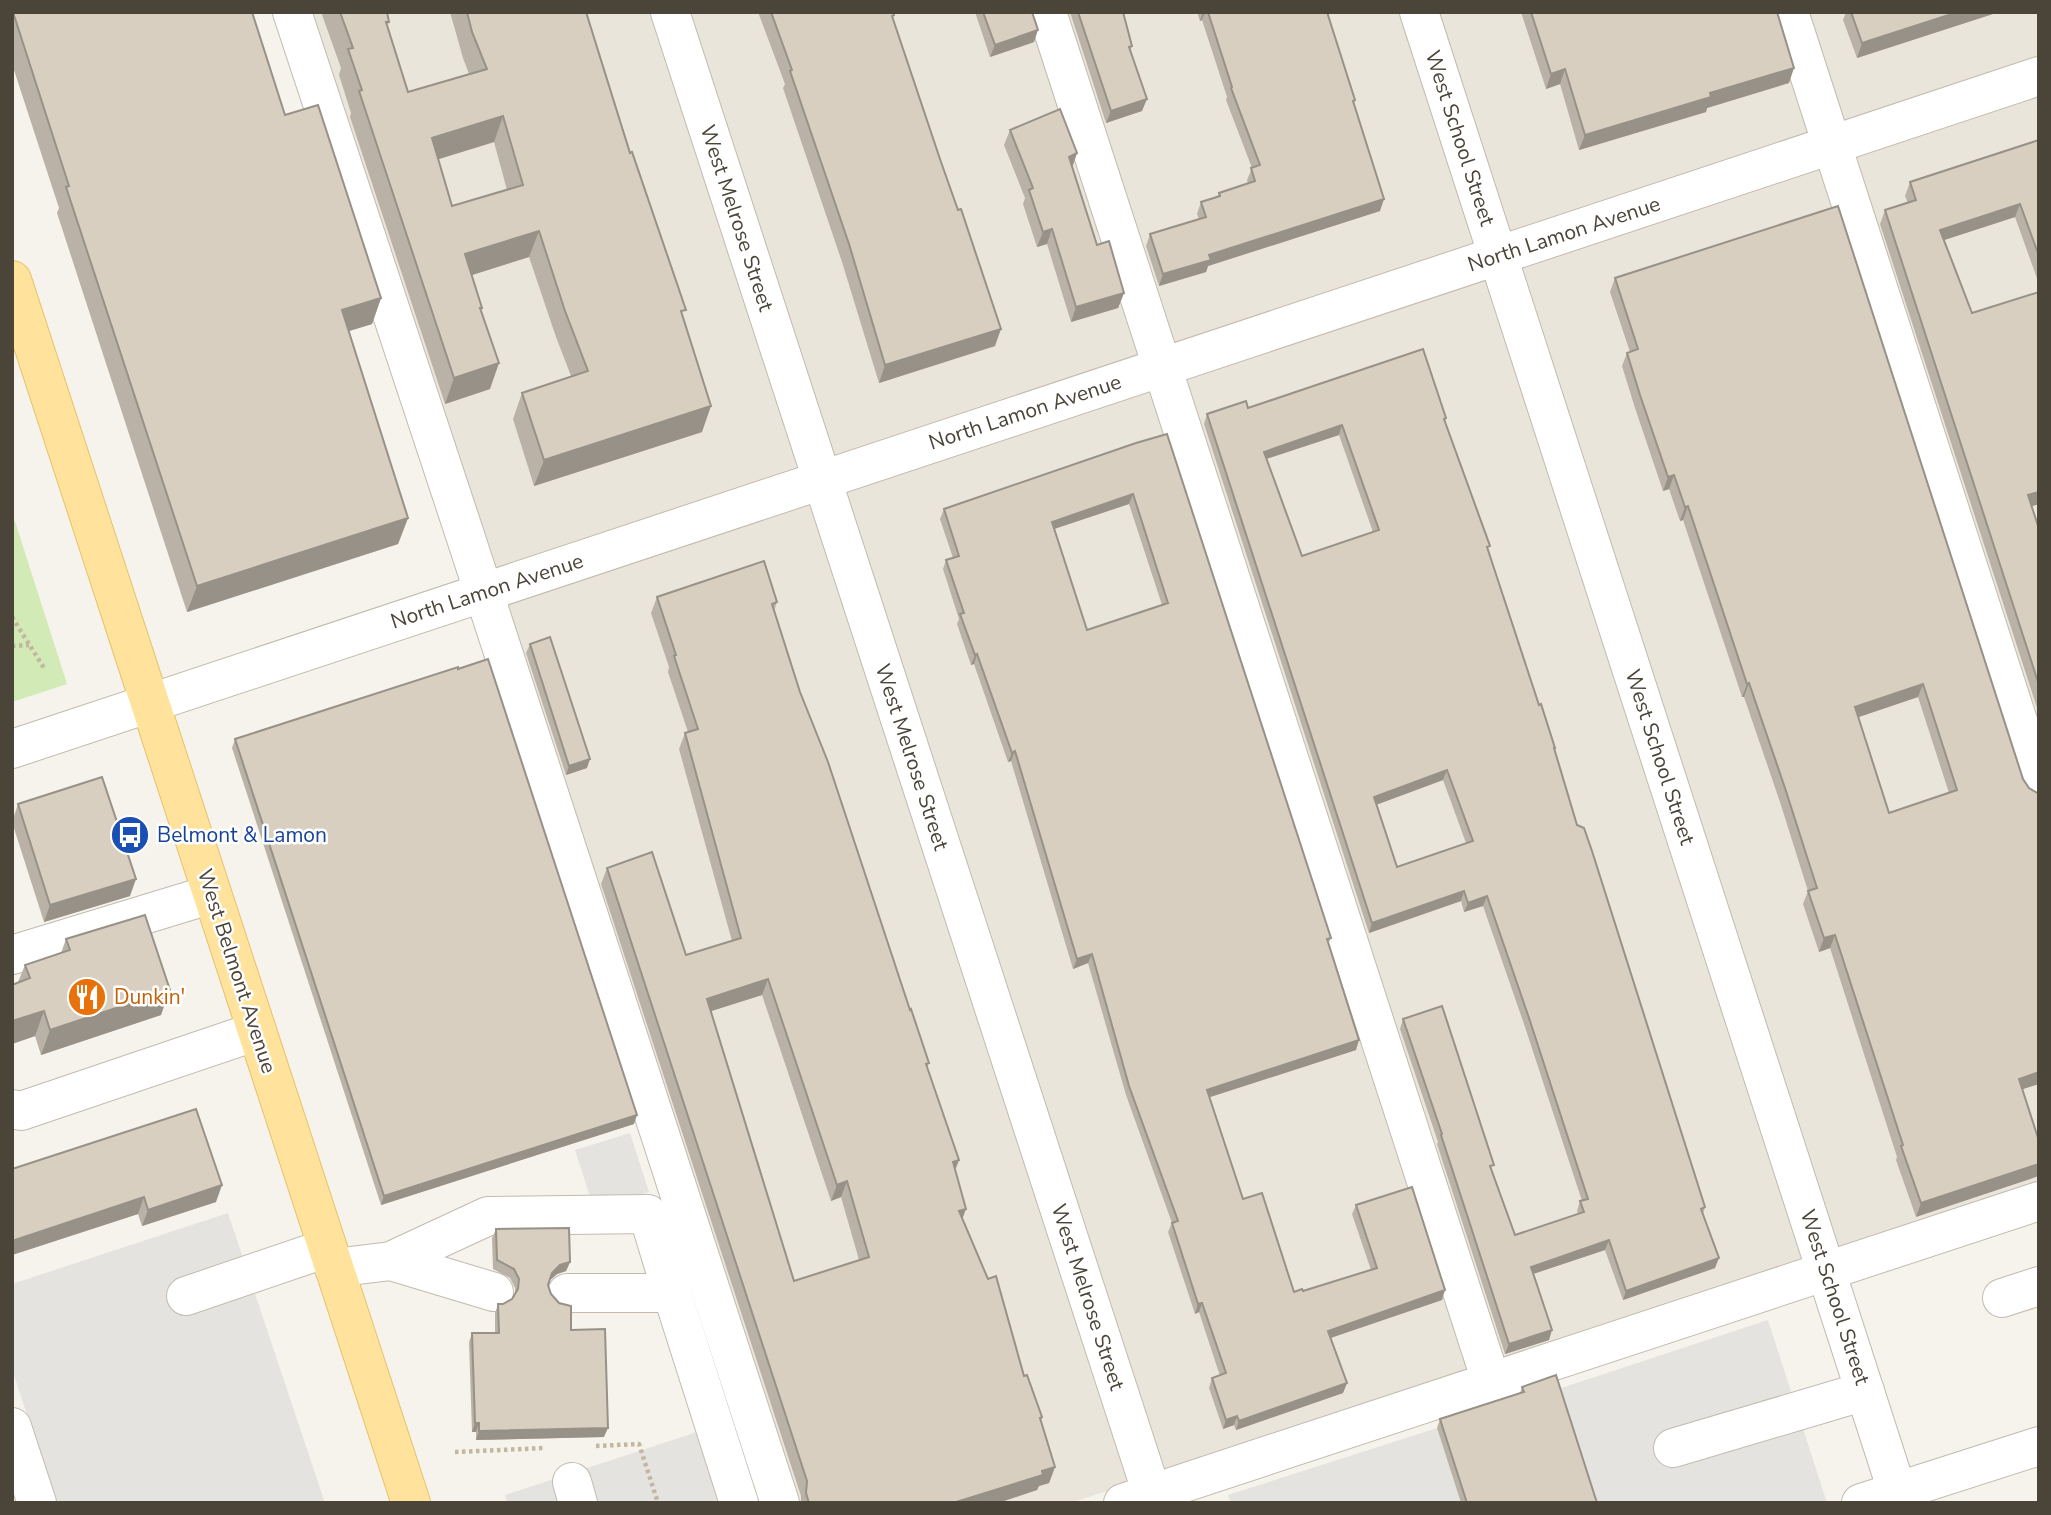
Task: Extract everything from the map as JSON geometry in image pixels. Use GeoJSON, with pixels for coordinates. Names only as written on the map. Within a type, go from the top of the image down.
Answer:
{"type":"FeatureCollection","features":[{"type":"Feature","properties":{"kind":"main road","name":"West Belmont Avenue"},"geometry":{"type":"LineString","coordinates":[[12,280],[411,1503]]}},
{"type":"Feature","properties":{"kind":"street"},"geometry":{"type":"LineString","coordinates":[[292,12],[780,1503]]}},
{"type":"Feature","properties":{"kind":"street","name":"West Melrose Street"},"geometry":{"type":"LineString","coordinates":[[670,12],[822,479],[1143,1500]]}},
{"type":"Feature","properties":{"kind":"street"},"geometry":{"type":"LineString","coordinates":[[1047,12],[1491,1381]]}},
{"type":"Feature","properties":{"kind":"street","name":"West School Street"},"geometry":{"type":"LineString","coordinates":[[1419,12],[1899,1497]]}},
{"type":"Feature","properties":{"kind":"street"},"geometry":{"type":"LineString","coordinates":[[1789,12],[2039,786]]}},
{"type":"Feature","properties":{"kind":"street","name":"North Lamon Avenue"},"geometry":{"type":"LineString","coordinates":[[12,749],[2039,76]]}},
{"type":"Feature","properties":{"kind":"street"},"geometry":{"type":"LineString","coordinates":[[12,955],[212,894]]}},
{"type":"Feature","properties":{"kind":"street"},"geometry":{"type":"LineString","coordinates":[[12,1109],[20,1111],[257,1031]]}},
{"type":"Feature","properties":{"kind":"street"},"geometry":{"type":"LineString","coordinates":[[1143,1500],[1491,1381],[2039,1201]]}},
{"type":"Feature","properties":{"kind":"street"},"geometry":{"type":"LineString","coordinates":[[391,1261],[488,1216],[648,1214],[739,1503]]}},
{"type":"Feature","properties":{"kind":"street"},"geometry":{"type":"LineString","coordinates":[[186,1296],[331,1258],[391,1261],[494,1293]]}},
{"type":"Feature","properties":{"kind":"street"},"geometry":{"type":"LineString","coordinates":[[2002,1298],[2039,1286]]}},
{"type":"Feature","properties":{"kind":"street"},"geometry":{"type":"LineString","coordinates":[[567,1293],[672,1293]]}},
{"type":"Feature","properties":{"kind":"street"},"geometry":{"type":"LineString","coordinates":[[1673,1448],[1865,1391]]}},
{"type":"Feature","properties":{"kind":"street"},"geometry":{"type":"LineString","coordinates":[[12,1426],[37,1503]]}},
{"type":"Feature","properties":{"kind":"street"},"geometry":{"type":"LineString","coordinates":[[1861,1503],[1899,1497],[2039,1446]]}},
{"type":"Feature","properties":{"kind":"path"},"geometry":{"type":"LineString","coordinates":[[12,617],[44,668]]}},
{"type":"Feature","properties":{"kind":"path"},"geometry":{"type":"LineString","coordinates":[[12,646],[29,645]]}},
{"type":"Feature","properties":{"kind":"shaded area"},"geometry":{"type":"Polygon","coordinates":[[[292,12],[2039,12],[2039,1190],[1070,1503],[768,1503],[292,12]]]}},
{"type":"Feature","properties":{"kind":"shaded area"},"geometry":{"type":"Polygon","coordinates":[[[630,1133],[649,1192],[594,1209],[575,1150],[630,1133]]]}},
{"type":"Feature","properties":{"kind":"shaded area"},"geometry":{"type":"Polygon","coordinates":[[[228,1213],[325,1503],[56,1503],[12,1369],[12,1284],[228,1213]]]}},
{"type":"Feature","properties":{"kind":"shaded area"},"geometry":{"type":"Polygon","coordinates":[[[1768,1320],[1827,1503],[1591,1503],[1555,1390],[1768,1320]]]}},
{"type":"Feature","properties":{"kind":"shaded area"},"geometry":{"type":"Polygon","coordinates":[[[1437,1428],[1461,1503],[1231,1503],[1228,1495],[1437,1428]]]}},
{"type":"Feature","properties":{"kind":"shaded area"},"geometry":{"type":"Polygon","coordinates":[[[703,1430],[727,1503],[507,1503],[505,1495],[703,1430]]]}},
{"type":"Feature","properties":{"kind":"green space"},"geometry":{"type":"Polygon","coordinates":[[[12,512],[67,684],[12,702],[12,512]]]}},
{"type":"Feature","properties":{"kind":"building"},"geometry":{"type":"Polygon","coordinates":[[[13,12],[252,12],[285,115],[318,105],[381,298],[342,310],[408,518],[197,586],[66,187],[69,186],[13,12]]]}},
{"type":"Feature","properties":{"kind":"building"},"geometry":{"type":"Polygon","coordinates":[[[340,12],[387,12],[389,22],[386,22],[408,92],[487,69],[467,12],[586,12],[630,153],[632,152],[686,310],[681,311],[711,406],[544,460],[522,393],[588,371],[539,231],[465,254],[499,363],[454,378],[359,91],[362,90],[348,49],[353,48],[340,12]],[[503,116],[432,138],[452,206],[523,185],[503,116]]]}},
{"type":"Feature","properties":{"kind":"building"},"geometry":{"type":"Polygon","coordinates":[[[771,12],[893,12],[892,16],[941,162],[958,210],[961,209],[1001,329],[885,365],[849,244],[771,12]]]}},
{"type":"Feature","properties":{"kind":"building"},"geometry":{"type":"Polygon","coordinates":[[[983,12],[1032,12],[1038,30],[995,45],[983,12]]]}},
{"type":"Feature","properties":{"kind":"building"},"geometry":{"type":"Polygon","coordinates":[[[1078,12],[1123,12],[1132,46],[1129,47],[1147,99],[1111,111],[1078,12]]]}},
{"type":"Feature","properties":{"kind":"building"},"geometry":{"type":"Polygon","coordinates":[[[1208,12],[1327,12],[1384,199],[1209,255],[1211,260],[1163,274],[1150,234],[1206,217],[1201,202],[1255,181],[1251,168],[1260,165],[1231,88],[1208,12]]]}},
{"type":"Feature","properties":{"kind":"building"},"geometry":{"type":"Polygon","coordinates":[[[1531,12],[1777,12],[1794,68],[1710,93],[1711,97],[1585,135],[1565,69],[1551,74],[1531,12]]]}},
{"type":"Feature","properties":{"kind":"building"},"geometry":{"type":"Polygon","coordinates":[[[1851,12],[1958,12],[1862,43],[1851,12]]]}},
{"type":"Feature","properties":{"kind":"building"},"geometry":{"type":"Polygon","coordinates":[[[1060,109],[1077,153],[1069,157],[1097,245],[1109,241],[1124,293],[1076,307],[1052,229],[1043,232],[1029,190],[1033,188],[1010,130],[1060,109]]]}},
{"type":"Feature","properties":{"kind":"building"},"geometry":{"type":"Polygon","coordinates":[[[2039,140],[2039,256],[2020,204],[1940,230],[1972,313],[2039,292],[2039,492],[2028,495],[2039,529],[2039,685],[1885,210],[1916,200],[1910,182],[2039,140]]]}},
{"type":"Feature","properties":{"kind":"building"},"geometry":{"type":"Polygon","coordinates":[[[1838,206],[2023,779],[2029,788],[2039,794],[2039,1072],[2019,1079],[2039,1141],[2039,1164],[1921,1203],[1835,935],[1824,938],[1808,891],[1817,888],[1688,506],[1685,507],[1674,475],[1668,477],[1640,395],[1627,353],[1638,349],[1615,278],[1838,206]],[[1923,684],[1855,707],[1889,813],[1957,790],[1923,684]]]}},
{"type":"Feature","properties":{"kind":"building"},"geometry":{"type":"Polygon","coordinates":[[[1423,349],[1446,418],[1444,419],[1490,546],[1487,547],[1539,705],[1541,704],[1577,825],[1584,828],[1592,851],[1705,1207],[1701,1209],[1719,1258],[1626,1291],[1609,1240],[1531,1267],[1552,1330],[1509,1344],[1403,1019],[1442,1006],[1494,1165],[1490,1166],[1515,1235],[1584,1212],[1580,1201],[1588,1199],[1487,896],[1468,903],[1464,891],[1372,923],[1207,414],[1246,401],[1248,408],[1423,349]],[[1342,425],[1264,452],[1302,556],[1379,530],[1342,425]],[[1447,770],[1374,797],[1397,867],[1473,841],[1447,770]]]}},
{"type":"Feature","properties":{"kind":"building"},"geometry":{"type":"Polygon","coordinates":[[[1167,434],[1331,938],[1327,939],[1359,1040],[1207,1090],[1243,1199],[1262,1193],[1294,1292],[1377,1268],[1356,1205],[1412,1187],[1445,1290],[1328,1331],[1347,1383],[1239,1421],[1237,1416],[1226,1420],[1212,1378],[1226,1373],[1202,1303],[1198,1304],[1172,1223],[1178,1221],[1129,1086],[1092,954],[1077,959],[1015,751],[1012,753],[960,614],[964,613],[946,560],[959,556],[944,509],[1167,434]],[[1133,494],[1052,522],[1087,630],[1168,603],[1133,494]]]}},
{"type":"Feature","properties":{"kind":"building"},"geometry":{"type":"Polygon","coordinates":[[[764,561],[777,602],[772,604],[800,692],[828,762],[959,1160],[953,1162],[966,1209],[959,1211],[988,1279],[996,1276],[1024,1376],[1027,1375],[1042,1417],[1040,1418],[1055,1467],[1042,1471],[1043,1475],[953,1503],[809,1503],[807,1481],[607,868],[652,852],[686,955],[741,938],[685,733],[698,729],[657,597],[764,561]],[[768,979],[707,999],[794,1281],[869,1257],[847,1181],[837,1185],[768,979]]]}},
{"type":"Feature","properties":{"kind":"building"},"geometry":{"type":"Polygon","coordinates":[[[550,637],[590,759],[569,766],[530,644],[550,637]]]}},
{"type":"Feature","properties":{"kind":"building"},"geometry":{"type":"Polygon","coordinates":[[[488,659],[637,1115],[384,1196],[235,739],[488,659]]]}},
{"type":"Feature","properties":{"kind":"building"},"geometry":{"type":"Polygon","coordinates":[[[102,777],[136,879],[50,905],[18,804],[102,777]]]}},
{"type":"Feature","properties":{"kind":"building"},"geometry":{"type":"Polygon","coordinates":[[[145,915],[170,990],[50,1030],[44,1011],[12,1021],[12,985],[30,978],[25,965],[70,950],[66,939],[145,915]]]}},
{"type":"Feature","properties":{"kind":"building"},"geometry":{"type":"Polygon","coordinates":[[[196,1109],[222,1185],[148,1210],[144,1197],[12,1241],[12,1169],[196,1109]]]}},
{"type":"Feature","properties":{"kind":"building"},"geometry":{"type":"Polygon","coordinates":[[[569,1228],[570,1262],[560,1265],[552,1273],[548,1285],[551,1294],[559,1303],[571,1306],[571,1330],[605,1329],[608,1428],[479,1431],[479,1423],[475,1423],[472,1333],[499,1333],[498,1304],[512,1299],[518,1289],[519,1279],[514,1269],[497,1260],[496,1229],[569,1228]]]}},
{"type":"Feature","properties":{"kind":"building"},"geometry":{"type":"Polygon","coordinates":[[[1556,1375],[1597,1503],[1467,1503],[1440,1419],[1524,1392],[1522,1387],[1556,1375]]]}},
{"type":"Feature","properties":{"kind":"place","name":"Belmont & Lamon"},"geometry":{"type":"Point","coordinates":[130,835]}},
{"type":"Feature","properties":{"kind":"place","name":"Dunkin'"},"geometry":{"type":"Point","coordinates":[87,997]}}]}
